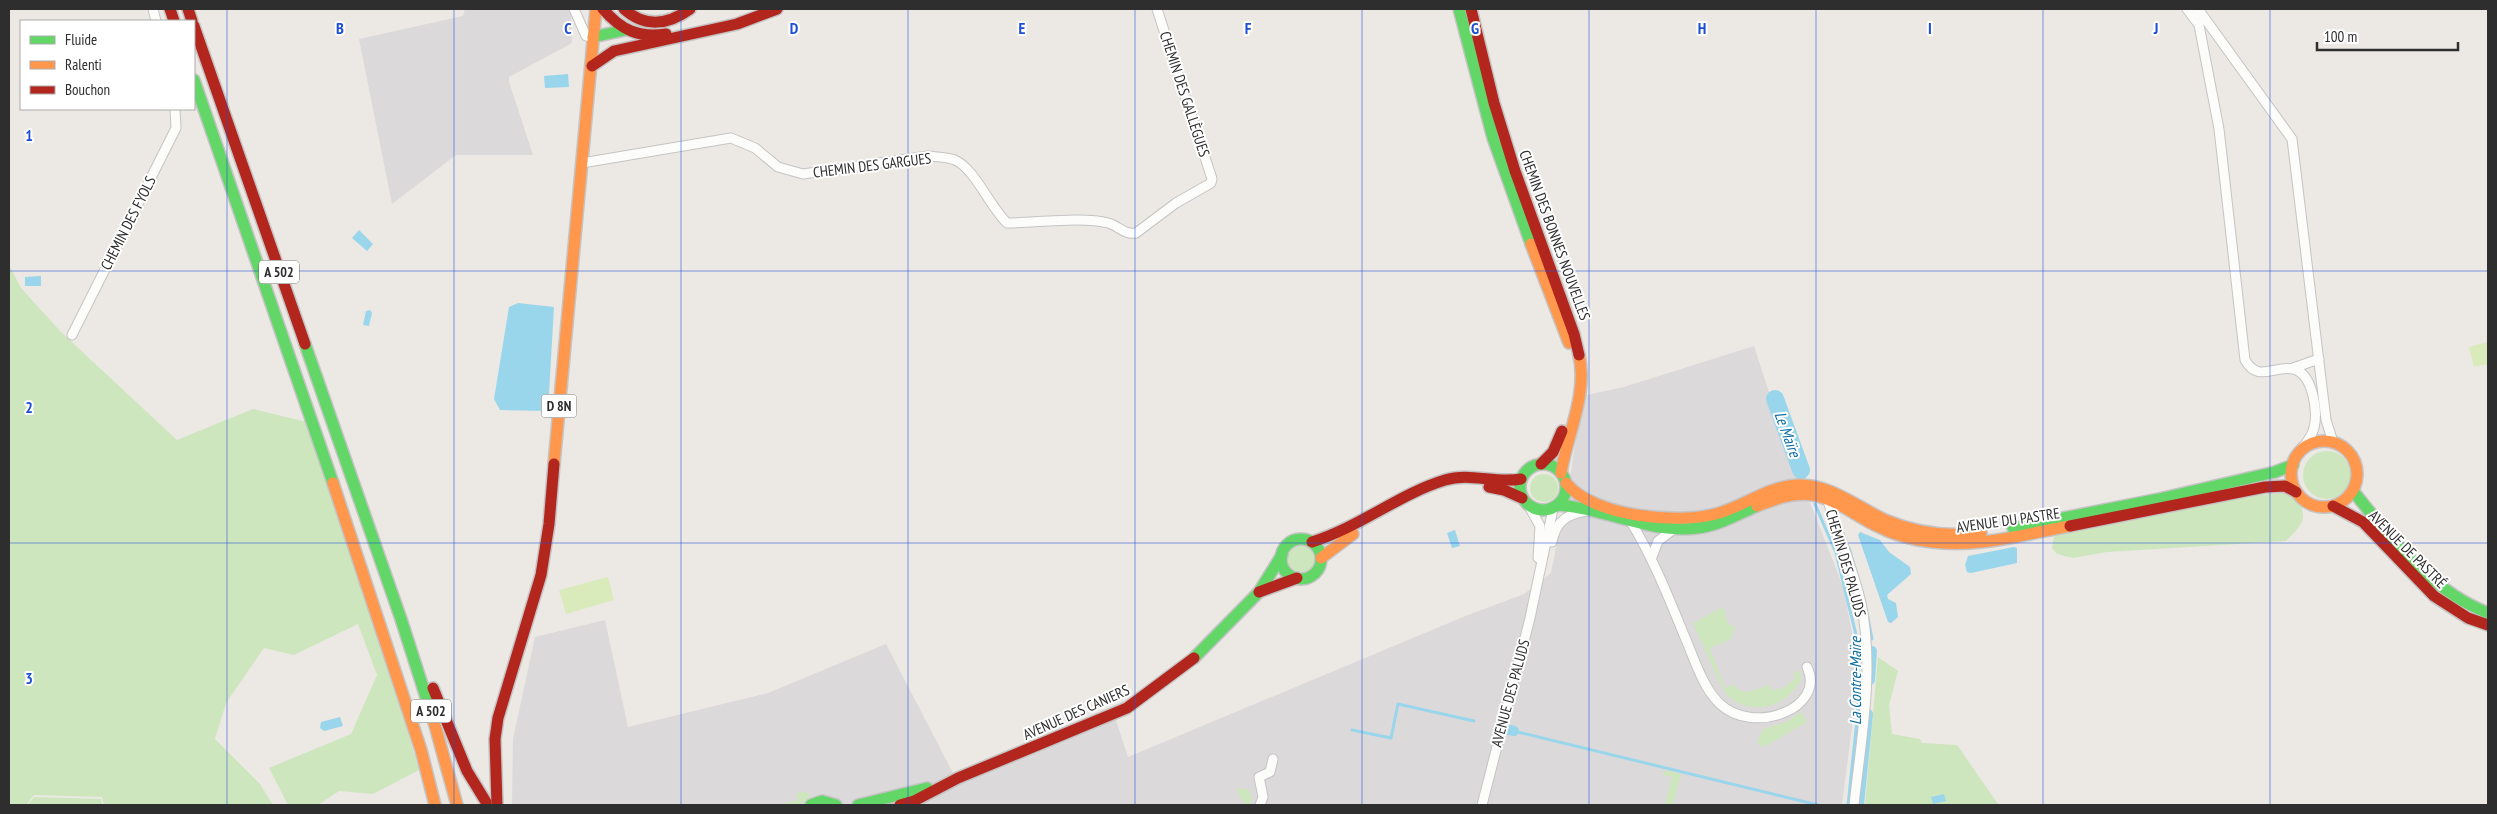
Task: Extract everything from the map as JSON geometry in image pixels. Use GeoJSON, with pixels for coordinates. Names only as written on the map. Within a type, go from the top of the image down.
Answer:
{"type":"FeatureCollection","features":[{"type":"Feature","properties":{"kind":"main road","name":"D 8N"},"geometry":{"type":"LineString","coordinates":[[491,803],[495,739],[504,693],[541,575],[549,524],[596,9]]}},
{"type":"Feature","properties":{"kind":"main road"},"geometry":{"type":"LineString","coordinates":[[603,9],[625,30],[642,36],[660,35],[739,16],[755,9]]}},
{"type":"Feature","properties":{"kind":"main road"},"geometry":{"type":"LineString","coordinates":[[624,9],[636,19],[654,23],[672,21],[690,9]]}},
{"type":"Feature","properties":{"kind":"main road"},"geometry":{"type":"LineString","coordinates":[[592,66],[614,51],[737,24],[776,9]]}},
{"type":"Feature","properties":{"kind":"main road","name":"CHEMIN DES BONNES NOUVELLES"},"geometry":{"type":"LineString","coordinates":[[1459,9],[1493,138],[1556,316],[1567,336],[1574,368],[1571,403],[1558,445],[1541,464]]}},
{"type":"Feature","properties":{"kind":"main road","name":"CHEMIN DES BONNES NOUVELLES"},"geometry":{"type":"LineString","coordinates":[[1471,9],[1494,103],[1515,171],[1574,334],[1582,368],[1579,405],[1565,448],[1564,478]]}},
{"type":"Feature","properties":{"kind":"main road","name":"A 502"},"geometry":{"type":"LineString","coordinates":[[195,29],[401,619],[433,718],[457,805]]}},
{"type":"Feature","properties":{"kind":"main road"},"geometry":{"type":"LineString","coordinates":[[593,37],[625,30]]}},
{"type":"Feature","properties":{"kind":"main road"},"geometry":{"type":"LineString","coordinates":[[593,37],[614,51]]}},
{"type":"Feature","properties":{"kind":"main road","name":"A 502"},"geometry":{"type":"LineString","coordinates":[[195,83],[365,576],[422,750],[435,805]]}},
{"type":"Feature","properties":{"kind":"main road"},"geometry":{"type":"LineString","coordinates":[[2314,442],[2333,442],[2347,450],[2355,461],[2357,480],[2353,491],[2342,502],[2320,508],[2311,505],[2296,492],[2292,481],[2293,464],[2300,452],[2314,442]]}},
{"type":"Feature","properties":{"kind":"main road"},"geometry":{"type":"LineString","coordinates":[[1541,464],[1552,466],[1564,478],[1565,496],[1555,507],[1540,511],[1530,508],[1522,498],[1520,489],[1521,479],[1529,469],[1541,464]]}},
{"type":"Feature","properties":{"kind":"main road","name":"AVENUE DU PASTRE"},"geometry":{"type":"LineString","coordinates":[[1564,478],[1577,495],[1595,503],[1650,518],[1687,520],[1721,512],[1780,488],[1802,485],[1830,492],[1903,527],[1926,533],[1967,535],[2159,499],[2275,472],[2293,464]]}},
{"type":"Feature","properties":{"kind":"main road"},"geometry":{"type":"LineString","coordinates":[[1312,542],[1345,531],[1444,480],[1472,475],[1509,482],[1521,479]]}},
{"type":"Feature","properties":{"kind":"main road"},"geometry":{"type":"LineString","coordinates":[[1321,558],[1348,536],[1444,488],[1470,483],[1504,490],[1522,498]]}},
{"type":"Feature","properties":{"kind":"main road","name":"AVENUE DU PASTRE"},"geometry":{"type":"LineString","coordinates":[[1555,507],[1574,505],[1631,522],[1674,529],[1716,524],[1785,496],[1813,495],[1828,500],[1886,531],[1918,540],[1963,545],[2265,487],[2285,486],[2296,492]]}},
{"type":"Feature","properties":{"kind":"main road","name":"AVENUE DE PASTRÉ"},"geometry":{"type":"LineString","coordinates":[[2353,491],[2417,565],[2446,591],[2488,614]]}},
{"type":"Feature","properties":{"kind":"main road","name":"AVENUE DE PASTRÉ"},"geometry":{"type":"LineString","coordinates":[[2333,506],[2362,521],[2434,598],[2466,617],[2488,625]]}},
{"type":"Feature","properties":{"kind":"main road"},"geometry":{"type":"LineString","coordinates":[[1306,539],[1312,542],[1319,548],[1321,564],[1314,574],[1303,579],[1292,576],[1283,567],[1282,555],[1287,545],[1292,541],[1306,539]]}},
{"type":"Feature","properties":{"kind":"main road","name":"AVENUE DES CANIERS"},"geometry":{"type":"LineString","coordinates":[[900,805],[914,801],[958,778],[1127,708],[1156,689],[1190,662],[1259,592],[1282,555]]}},
{"type":"Feature","properties":{"kind":"main road","name":"AVENUE DES CANIERS"},"geometry":{"type":"LineString","coordinates":[[1259,592],[1297,578]]}},
{"type":"Feature","properties":{"kind":"main road"},"geometry":{"type":"LineString","coordinates":[[401,619],[417,649],[467,771],[491,803]]}},
{"type":"Feature","properties":{"kind":"main road","name":"D 8N"},"geometry":{"type":"LineString","coordinates":[[495,739],[502,805]]}},
{"type":"Feature","properties":{"kind":"main road","name":"AVENUE DES CANIERS"},"geometry":{"type":"LineString","coordinates":[[858,805],[903,795],[958,778]]}},
{"type":"Feature","properties":{"kind":"main road"},"geometry":{"type":"LineString","coordinates":[[811,805],[822,801],[836,805],[848,805]]}},
{"type":"Feature","properties":{"kind":"street"},"geometry":{"type":"LineString","coordinates":[[574,9],[586,36],[593,37]]}},
{"type":"Feature","properties":{"kind":"street","name":"CHEMIN DES GALLÈGUES"},"geometry":{"type":"LineString","coordinates":[[1157,9],[1212,179]]}},
{"type":"Feature","properties":{"kind":"street"},"geometry":{"type":"LineString","coordinates":[[2187,9],[2199,25],[2219,129],[2245,360],[2249,368],[2256,372],[2293,368],[2319,359]]}},
{"type":"Feature","properties":{"kind":"street"},"geometry":{"type":"LineString","coordinates":[[2198,9],[2292,139],[2326,420],[2333,442]]}},
{"type":"Feature","properties":{"kind":"street","name":"CHEMIN DES FYOLS"},"geometry":{"type":"LineString","coordinates":[[72,335],[176,128],[175,110]]}},
{"type":"Feature","properties":{"kind":"street","name":"CHEMIN DES GARGUES"},"geometry":{"type":"LineString","coordinates":[[582,163],[731,138],[755,148],[778,167],[803,174],[928,156],[943,157],[955,160],[965,167],[1007,223],[1100,222],[1109,223],[1129,234],[1136,233],[1176,204],[1211,183],[1212,179]]}},
{"type":"Feature","properties":{"kind":"street"},"geometry":{"type":"LineString","coordinates":[[2293,368],[2304,374],[2310,381],[2314,407],[2314,429],[2300,452]]}},
{"type":"Feature","properties":{"kind":"street","name":"CHEMIN DES PALUDS"},"geometry":{"type":"LineString","coordinates":[[1828,500],[1860,602],[1866,647],[1867,688],[1854,805]]}},
{"type":"Feature","properties":{"kind":"street","name":"AVENUE DES PALUDS"},"geometry":{"type":"LineString","coordinates":[[1482,805],[1539,581],[1555,507]]}},
{"type":"Feature","properties":{"kind":"street","name":"AVENUE DES PALUDS"},"geometry":{"type":"LineString","coordinates":[[1530,508],[1540,526],[1537,561],[1539,581]]}},
{"type":"Feature","properties":{"kind":"street","name":"AVENUE DES PALUDS"},"geometry":{"type":"LineString","coordinates":[[1539,581],[1547,563],[1553,536],[1559,523],[1568,515],[1592,510]]}},
{"type":"Feature","properties":{"kind":"street"},"geometry":{"type":"LineString","coordinates":[[1631,522],[1652,557],[1709,691],[1732,714],[1751,719],[1772,718],[1787,711],[1806,696],[1809,691],[1811,679],[1807,666]]}},
{"type":"Feature","properties":{"kind":"street"},"geometry":{"type":"LineString","coordinates":[[1652,557],[1658,542],[1674,529]]}},
{"type":"Feature","properties":{"kind":"street"},"geometry":{"type":"LineString","coordinates":[[1260,805],[1262,797],[1259,777],[1270,772],[1273,758]]}},
{"type":"Feature","properties":{"kind":"shaded area"},"geometry":{"type":"Polygon","coordinates":[[[465,9],[566,9],[571,12],[572,43],[509,77],[533,155],[456,155],[392,204],[359,39],[463,16],[465,9]]]}},
{"type":"Feature","properties":{"kind":"shaded area"},"geometry":{"type":"Polygon","coordinates":[[[1754,346],[1780,426],[1844,589],[1855,651],[1856,696],[1842,805],[512,805],[513,739],[535,637],[605,620],[628,727],[768,693],[886,644],[953,773],[1112,708],[1128,757],[1463,617],[1524,594],[1551,573],[1571,472],[1582,396],[1624,387],[1754,346]]]}},
{"type":"Feature","properties":{"kind":"green space"},"geometry":{"type":"Polygon","coordinates":[[[9,265],[21,288],[61,332],[177,440],[253,409],[307,422],[399,702],[419,770],[373,794],[339,791],[318,805],[288,805],[269,768],[351,734],[377,675],[358,624],[294,655],[264,648],[226,703],[215,739],[260,784],[273,805],[104,805],[102,797],[34,795],[26,805],[9,805],[9,265]]]}},
{"type":"Feature","properties":{"kind":"green space"},"geometry":{"type":"Polygon","coordinates":[[[2488,342],[2488,364],[2474,367],[2469,347],[2488,342]]]}},
{"type":"Feature","properties":{"kind":"green space"},"geometry":{"type":"Polygon","coordinates":[[[2322,451],[2332,451],[2344,458],[2351,470],[2351,480],[2344,492],[2332,499],[2322,499],[2314,495],[2307,488],[2303,480],[2303,470],[2307,462],[2314,455],[2322,451]]]}},
{"type":"Feature","properties":{"kind":"green space"},"geometry":{"type":"Polygon","coordinates":[[[1544,474],[1554,478],[1558,488],[1554,498],[1544,502],[1534,498],[1530,488],[1534,478],[1544,474]]]}},
{"type":"Feature","properties":{"kind":"green space"},"geometry":{"type":"Polygon","coordinates":[[[2296,492],[2302,508],[2303,519],[2298,529],[2286,541],[2107,552],[2073,558],[2057,554],[2052,548],[2054,537],[2062,530],[2246,496],[2296,492]]]}},
{"type":"Feature","properties":{"kind":"green space"},"geometry":{"type":"Polygon","coordinates":[[[1301,546],[1310,550],[1314,559],[1310,568],[1301,572],[1292,568],[1288,559],[1292,550],[1301,546]]]}},
{"type":"Feature","properties":{"kind":"green space"},"geometry":{"type":"Polygon","coordinates":[[[608,577],[614,600],[566,614],[559,590],[608,577]]]}},
{"type":"Feature","properties":{"kind":"green space"},"geometry":{"type":"Polygon","coordinates":[[[1723,607],[1728,624],[1735,626],[1731,639],[1710,648],[1725,688],[1733,684],[1741,691],[1746,692],[1769,685],[1772,691],[1779,688],[1780,690],[1795,679],[1794,673],[1799,670],[1801,681],[1789,695],[1779,702],[1768,706],[1750,707],[1734,700],[1722,688],[1693,623],[1723,607]]]}},
{"type":"Feature","properties":{"kind":"green space"},"geometry":{"type":"Polygon","coordinates":[[[1878,657],[1898,671],[1889,705],[1892,734],[1920,739],[1922,743],[1957,745],[1998,804],[1865,805],[1878,657]]]}},
{"type":"Feature","properties":{"kind":"green space"},"geometry":{"type":"Polygon","coordinates":[[[1801,712],[1807,722],[1764,747],[1757,743],[1763,729],[1786,722],[1801,712]]]}},
{"type":"Feature","properties":{"kind":"green space"},"geometry":{"type":"Polygon","coordinates":[[[1665,770],[1681,774],[1673,805],[1665,805],[1672,777],[1663,775],[1665,770]]]}},
{"type":"Feature","properties":{"kind":"green space"},"geometry":{"type":"Polygon","coordinates":[[[1236,789],[1249,790],[1252,797],[1250,805],[1244,804],[1236,789]]]}},
{"type":"Feature","properties":{"kind":"green space"},"geometry":{"type":"Polygon","coordinates":[[[796,793],[809,793],[809,798],[799,805],[778,805],[798,800],[796,793]]]}},
{"type":"Feature","properties":{"kind":"green space"},"geometry":{"type":"Polygon","coordinates":[[[34,797],[101,799],[102,805],[28,805],[34,797]]]}},
{"type":"Feature","properties":{"kind":"water"},"geometry":{"type":"Polygon","coordinates":[[[568,74],[569,87],[545,88],[544,76],[568,74]]]}},
{"type":"Feature","properties":{"kind":"water"},"geometry":{"type":"Polygon","coordinates":[[[359,230],[373,244],[367,251],[352,238],[359,230]]]}},
{"type":"Feature","properties":{"kind":"water"},"geometry":{"type":"Polygon","coordinates":[[[41,276],[41,286],[25,286],[25,277],[41,276]]]}},
{"type":"Feature","properties":{"kind":"water"},"geometry":{"type":"Polygon","coordinates":[[[518,303],[554,307],[548,411],[500,410],[494,399],[509,307],[518,303]]]}},
{"type":"Feature","properties":{"kind":"water"},"geometry":{"type":"Polygon","coordinates":[[[370,310],[372,313],[369,326],[363,325],[366,311],[370,310]]]}},
{"type":"Feature","properties":{"kind":"water"},"geometry":{"type":"Polygon","coordinates":[[[1455,530],[1460,546],[1452,548],[1447,533],[1455,530]]]}},
{"type":"Feature","properties":{"kind":"water"},"geometry":{"type":"Polygon","coordinates":[[[1860,532],[1880,540],[1889,552],[1910,567],[1911,574],[1887,595],[1888,599],[1896,603],[1898,617],[1891,623],[1888,622],[1858,535],[1860,532]]]}},
{"type":"Feature","properties":{"kind":"water"},"geometry":{"type":"Polygon","coordinates":[[[2017,548],[2017,563],[1971,573],[1967,572],[1965,565],[1968,556],[2017,548]]]}},
{"type":"Feature","properties":{"kind":"water"},"geometry":{"type":"Polygon","coordinates":[[[340,717],[343,726],[324,731],[320,728],[321,722],[340,717]]]}},
{"type":"Feature","properties":{"kind":"water"},"geometry":{"type":"Polygon","coordinates":[[[1944,794],[1946,801],[1933,804],[1931,797],[1944,794]]]}},
{"type":"Feature","properties":{"kind":"waterway","name":"Le Maïre"},"geometry":{"type":"LineString","coordinates":[[1775,399],[1801,470]]}},
{"type":"Feature","properties":{"kind":"waterway","name":"La Contre-Maïre"},"geometry":{"type":"LineString","coordinates":[[1815,504],[1836,553],[1858,643],[1858,711],[1848,805]]}},
{"type":"Feature","properties":{"kind":"waterway"},"geometry":{"type":"LineString","coordinates":[[1849,548],[1864,599]]}},
{"type":"Feature","properties":{"kind":"waterway"},"geometry":{"type":"LineString","coordinates":[[1866,608],[1872,639]]}},
{"type":"Feature","properties":{"kind":"waterway"},"geometry":{"type":"LineString","coordinates":[[1870,680],[1872,651]]}},
{"type":"Feature","properties":{"kind":"waterway"},"geometry":{"type":"LineString","coordinates":[[1352,730],[1391,738],[1398,704],[1474,721]]}},
{"type":"Feature","properties":{"kind":"waterway"},"geometry":{"type":"LineString","coordinates":[[1859,805],[1868,714]]}},
{"type":"Feature","properties":{"kind":"waterway"},"geometry":{"type":"LineString","coordinates":[[1509,730],[1514,731]]}},
{"type":"Feature","properties":{"kind":"waterway"},"geometry":{"type":"LineString","coordinates":[[1514,731],[1818,805]]}},
{"type":"Feature","properties":{"kind":"traffic: fast"},"geometry":{"type":"LineString","coordinates":[[1459,9],[1493,138],[1531,244]]}},
{"type":"Feature","properties":{"kind":"traffic: fast"},"geometry":{"type":"LineString","coordinates":[[593,37],[625,30]]}},
{"type":"Feature","properties":{"kind":"traffic: fast"},"geometry":{"type":"LineString","coordinates":[[195,83],[333,483]]}},
{"type":"Feature","properties":{"kind":"traffic: fast"},"geometry":{"type":"LineString","coordinates":[[305,344],[401,619],[434,722]]}},
{"type":"Feature","properties":{"kind":"traffic: fast"},"geometry":{"type":"LineString","coordinates":[[1538,464],[1548,464],[1562,474],[1566,487],[1562,500],[1556,506],[1548,510],[1538,510],[1524,500],[1520,492],[1520,482],[1530,468],[1538,464]]}},
{"type":"Feature","properties":{"kind":"traffic: fast"},"geometry":{"type":"LineString","coordinates":[[2013,528],[2159,499],[2275,472],[2293,465]]}},
{"type":"Feature","properties":{"kind":"traffic: fast"},"geometry":{"type":"LineString","coordinates":[[2353,491],[2397,545],[2430,577],[2467,603],[2488,613]]}},
{"type":"Feature","properties":{"kind":"traffic: fast"},"geometry":{"type":"LineString","coordinates":[[1558,505],[1575,507],[1644,524],[1679,529],[1713,525],[1757,506]]}},
{"type":"Feature","properties":{"kind":"traffic: fast"},"geometry":{"type":"LineString","coordinates":[[1297,539],[1305,539],[1312,542],[1318,548],[1321,559],[1318,570],[1312,576],[1305,579],[1297,579],[1290,576],[1284,570],[1281,563],[1281,555],[1284,548],[1290,542],[1297,539]]}},
{"type":"Feature","properties":{"kind":"traffic: fast"},"geometry":{"type":"LineString","coordinates":[[1194,658],[1259,592],[1282,555]]}},
{"type":"Feature","properties":{"kind":"traffic: fast"},"geometry":{"type":"LineString","coordinates":[[858,805],[927,788]]}},
{"type":"Feature","properties":{"kind":"traffic: fast"},"geometry":{"type":"LineString","coordinates":[[811,805],[822,801],[836,805]]}},
{"type":"Feature","properties":{"kind":"traffic: slow"},"geometry":{"type":"LineString","coordinates":[[554,464],[596,9]]}},
{"type":"Feature","properties":{"kind":"traffic: slow"},"geometry":{"type":"LineString","coordinates":[[1531,244],[1569,343]]}},
{"type":"Feature","properties":{"kind":"traffic: slow"},"geometry":{"type":"LineString","coordinates":[[1561,473],[1579,400],[1581,385],[1579,355]]}},
{"type":"Feature","properties":{"kind":"traffic: slow"},"geometry":{"type":"LineString","coordinates":[[2324,441],[2337,444],[2347,451],[2354,461],[2357,474],[2354,487],[2347,497],[2337,504],[2324,507],[2311,504],[2301,497],[2294,487],[2291,474],[2294,461],[2301,451],[2311,444],[2324,441]]}},
{"type":"Feature","properties":{"kind":"traffic: slow"},"geometry":{"type":"LineString","coordinates":[[333,483],[421,750],[435,805]]}},
{"type":"Feature","properties":{"kind":"traffic: slow"},"geometry":{"type":"LineString","coordinates":[[1566,483],[1579,495],[1596,504],[1616,511],[1661,518],[1702,517],[1729,510],[1767,492],[1787,486],[1810,486],[1832,492],[1885,520],[1908,528],[1944,534],[1981,533]]}},
{"type":"Feature","properties":{"kind":"traffic: slow"},"geometry":{"type":"LineString","coordinates":[[1757,506],[1791,495],[1813,495],[1830,500],[1883,529],[1918,540],[1932,542],[1984,542],[2070,526]]}},
{"type":"Feature","properties":{"kind":"traffic: slow"},"geometry":{"type":"LineString","coordinates":[[1321,558],[1353,534]]}},
{"type":"Feature","properties":{"kind":"traffic: slow"},"geometry":{"type":"LineString","coordinates":[[434,722],[457,805]]}},
{"type":"Feature","properties":{"kind":"traffic: jam"},"geometry":{"type":"LineString","coordinates":[[170,9],[174,20]]}},
{"type":"Feature","properties":{"kind":"traffic: jam"},"geometry":{"type":"LineString","coordinates":[[188,9],[192,20]]}},
{"type":"Feature","properties":{"kind":"traffic: jam"},"geometry":{"type":"LineString","coordinates":[[603,9],[616,22],[631,31],[647,35],[666,34]]}},
{"type":"Feature","properties":{"kind":"traffic: jam"},"geometry":{"type":"LineString","coordinates":[[624,9],[648,22],[665,21],[690,9]]}},
{"type":"Feature","properties":{"kind":"traffic: jam"},"geometry":{"type":"LineString","coordinates":[[592,66],[614,51],[737,24],[777,9]]}},
{"type":"Feature","properties":{"kind":"traffic: jam"},"geometry":{"type":"LineString","coordinates":[[1471,9],[1494,103],[1515,171],[1574,334],[1579,355]]}},
{"type":"Feature","properties":{"kind":"traffic: jam"},"geometry":{"type":"LineString","coordinates":[[195,29],[305,344]]}},
{"type":"Feature","properties":{"kind":"traffic: jam"},"geometry":{"type":"LineString","coordinates":[[1541,464],[1553,452],[1562,431]]}},
{"type":"Feature","properties":{"kind":"traffic: jam"},"geometry":{"type":"LineString","coordinates":[[497,805],[495,739],[498,718],[541,575],[549,524],[554,464]]}},
{"type":"Feature","properties":{"kind":"traffic: jam"},"geometry":{"type":"LineString","coordinates":[[1312,542],[1330,536],[1412,493],[1445,480],[1464,477],[1502,480],[1521,479]]}},
{"type":"Feature","properties":{"kind":"traffic: jam"},"geometry":{"type":"LineString","coordinates":[[2070,526],[2265,487],[2285,486],[2296,492]]}},
{"type":"Feature","properties":{"kind":"traffic: jam"},"geometry":{"type":"LineString","coordinates":[[1489,487],[1504,490],[1522,498]]}},
{"type":"Feature","properties":{"kind":"traffic: jam"},"geometry":{"type":"LineString","coordinates":[[2333,506],[2363,522],[2434,596],[2468,618],[2488,625]]}},
{"type":"Feature","properties":{"kind":"traffic: jam"},"geometry":{"type":"LineString","coordinates":[[1259,592],[1297,578]]}},
{"type":"Feature","properties":{"kind":"traffic: jam"},"geometry":{"type":"LineString","coordinates":[[900,805],[914,801],[958,778],[1127,708],[1194,658]]}},
{"type":"Feature","properties":{"kind":"traffic: jam"},"geometry":{"type":"LineString","coordinates":[[433,688],[467,771],[486,802]]}}]}
